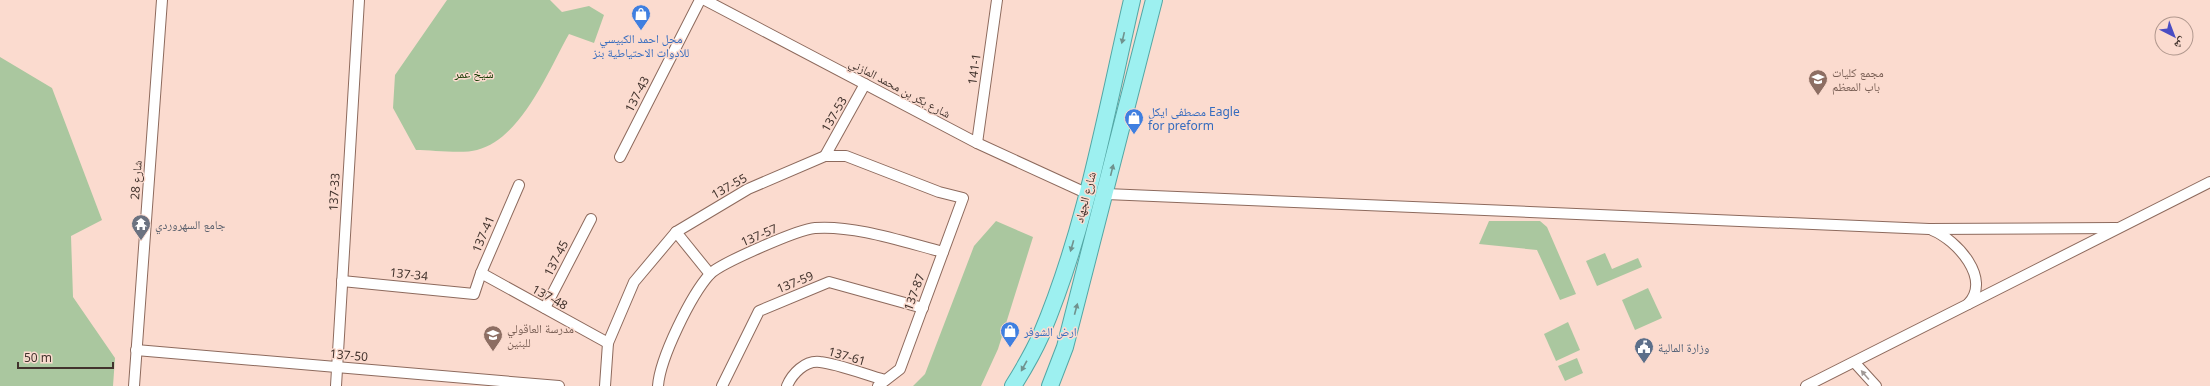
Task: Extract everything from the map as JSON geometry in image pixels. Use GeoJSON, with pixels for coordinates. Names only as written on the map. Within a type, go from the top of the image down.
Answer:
{"type":"FeatureCollection","features":[{"type":"Feature","properties":{"kind":"main road","name":"شارع الجهاد"},"geometry":{"type":"LineString","coordinates":[[1013,386],[1043,330],[1064,275],[1086,193],[1132,0]]}},
{"type":"Feature","properties":{"kind":"main road","name":"شارع الجهاد"},"geometry":{"type":"LineString","coordinates":[[1050,386],[1065,348],[1106,194],[1154,0]]}},
{"type":"Feature","properties":{"kind":"street","name":"شارع 28"},"geometry":{"type":"LineString","coordinates":[[134,386],[162,0]]}},
{"type":"Feature","properties":{"kind":"street","name":"137-33"},"geometry":{"type":"LineString","coordinates":[[336,386],[359,0]]}},
{"type":"Feature","properties":{"kind":"street","name":"137-43"},"geometry":{"type":"LineString","coordinates":[[620,156],[700,0]]}},
{"type":"Feature","properties":{"kind":"street","name":"شارع بكر بن محمد المازني"},"geometry":{"type":"LineString","coordinates":[[705,0],[977,143],[1086,193]]}},
{"type":"Feature","properties":{"kind":"street","name":"141-1"},"geometry":{"type":"LineString","coordinates":[[977,143],[997,0]]}},
{"type":"Feature","properties":{"kind":"street","name":"137-53"},"geometry":{"type":"LineString","coordinates":[[825,156],[866,84]]}},
{"type":"Feature","properties":{"kind":"street","name":"137-55"},"geometry":{"type":"LineString","coordinates":[[604,386],[608,343],[634,282],[676,232],[748,189],[825,156],[846,156],[939,192],[963,198]]}},
{"type":"Feature","properties":{"kind":"street"},"geometry":{"type":"LineString","coordinates":[[1806,386],[2116,228],[2210,182]]}},
{"type":"Feature","properties":{"kind":"street","name":"137-41"},"geometry":{"type":"LineString","coordinates":[[474,294],[481,273],[519,185]]}},
{"type":"Feature","properties":{"kind":"street"},"geometry":{"type":"LineString","coordinates":[[1106,194],[1929,229],[2116,228]]}},
{"type":"Feature","properties":{"kind":"street","name":"137-87"},"geometry":{"type":"LineString","coordinates":[[882,383],[900,368],[963,198]]}},
{"type":"Feature","properties":{"kind":"street","name":"137-45"},"geometry":{"type":"LineString","coordinates":[[545,308],[591,219]]}},
{"type":"Feature","properties":{"kind":"street","name":"137-57"},"geometry":{"type":"LineString","coordinates":[[658,386],[659,374],[682,318],[710,274],[759,247],[814,228],[861,232],[943,252]]}},
{"type":"Feature","properties":{"kind":"street"},"geometry":{"type":"LineString","coordinates":[[1929,229],[1945,236],[1956,244],[1969,261],[1977,289],[1974,298],[1967,305]]}},
{"type":"Feature","properties":{"kind":"street"},"geometry":{"type":"LineString","coordinates":[[676,232],[710,274]]}},
{"type":"Feature","properties":{"kind":"street","name":"137-48"},"geometry":{"type":"LineString","coordinates":[[481,273],[608,343]]}},
{"type":"Feature","properties":{"kind":"street","name":"137-34"},"geometry":{"type":"LineString","coordinates":[[342,280],[474,294]]}},
{"type":"Feature","properties":{"kind":"street","name":"137-59"},"geometry":{"type":"LineString","coordinates":[[722,386],[758,311],[829,282],[923,308]]}},
{"type":"Feature","properties":{"kind":"street","name":"137-50"},"geometry":{"type":"LineString","coordinates":[[136,350],[559,386]]}},
{"type":"Feature","properties":{"kind":"street","name":"137-61"},"geometry":{"type":"LineString","coordinates":[[787,386],[796,372],[803,366],[819,361],[882,383]]}},
{"type":"Feature","properties":{"kind":"street"},"geometry":{"type":"LineString","coordinates":[[1855,362],[1876,386]]}},
{"type":"Feature","properties":{"kind":"green space","name":"شيخ عمر"},"geometry":{"type":"Polygon","coordinates":[[[447,0],[550,0],[562,12],[589,6],[604,15],[594,43],[569,34],[543,84],[532,101],[520,118],[507,132],[493,143],[471,151],[456,152],[416,150],[393,108],[395,75],[447,0]]]}},
{"type":"Feature","properties":{"kind":"green space"},"geometry":{"type":"Polygon","coordinates":[[[0,57],[52,88],[102,220],[71,236],[73,297],[115,358],[113,386],[0,386],[0,57]]]}},
{"type":"Feature","properties":{"kind":"green space"},"geometry":{"type":"Polygon","coordinates":[[[996,221],[1033,237],[998,349],[981,386],[913,386],[925,374],[974,246],[996,221]]]}},
{"type":"Feature","properties":{"kind":"green space"},"geometry":{"type":"Polygon","coordinates":[[[1489,221],[1540,221],[1547,227],[1576,294],[1560,300],[1537,250],[1479,244],[1489,221]]]}},
{"type":"Feature","properties":{"kind":"green space"},"geometry":{"type":"Polygon","coordinates":[[[1605,253],[1612,269],[1638,258],[1642,267],[1597,286],[1586,261],[1605,253]]]}},
{"type":"Feature","properties":{"kind":"green space"},"geometry":{"type":"Polygon","coordinates":[[[1648,288],[1662,318],[1635,330],[1622,300],[1648,288]]]}},
{"type":"Feature","properties":{"kind":"green space"},"geometry":{"type":"Polygon","coordinates":[[[1568,322],[1580,350],[1556,361],[1544,334],[1568,322]]]}},
{"type":"Feature","properties":{"kind":"green space"},"geometry":{"type":"Polygon","coordinates":[[[1577,358],[1583,373],[1565,381],[1558,366],[1577,358]]]}},
{"type":"Feature","properties":{"kind":"place","name":"محل احمد الكبيسي للادوات الاحتياطية بنز"},"geometry":{"type":"Point","coordinates":[641,31]}},
{"type":"Feature","properties":{"kind":"place","name":"مجمع كليات باب المعظم"},"geometry":{"type":"Point","coordinates":[1818,96]}},
{"type":"Feature","properties":{"kind":"place","name":"مصطفى ايكل Eagle for preform"},"geometry":{"type":"Point","coordinates":[1134,135]}},
{"type":"Feature","properties":{"kind":"place","name":"جامع السهروردي"},"geometry":{"type":"Point","coordinates":[141,241]}},
{"type":"Feature","properties":{"kind":"place","name":"ارض الشوفر"},"geometry":{"type":"Point","coordinates":[1010,348]}},
{"type":"Feature","properties":{"kind":"place","name":"مدرسة العاقولي للبنين"},"geometry":{"type":"Point","coordinates":[493,352]}},
{"type":"Feature","properties":{"kind":"place","name":"وزارة المالية"},"geometry":{"type":"Point","coordinates":[1644,364]}}]}
